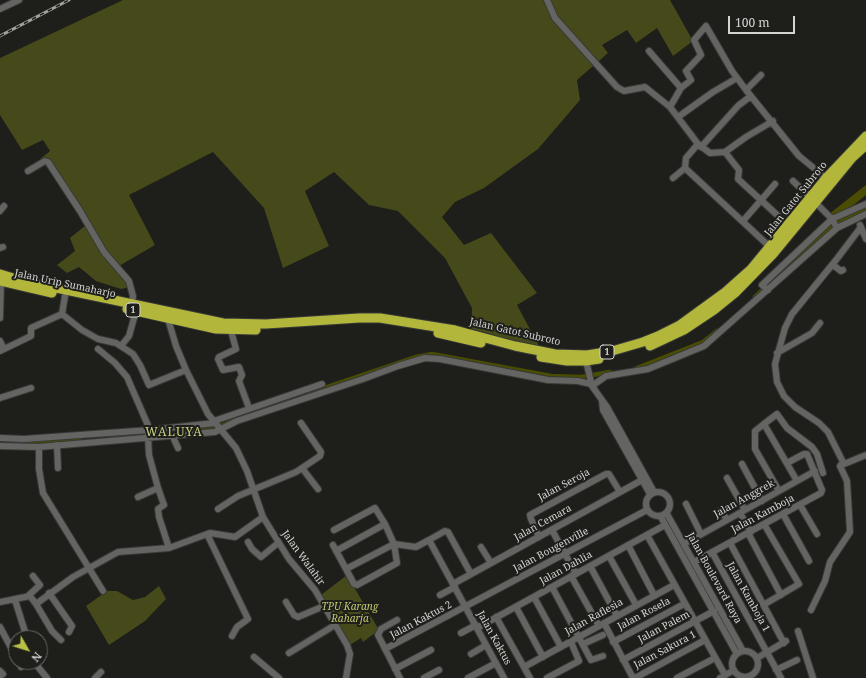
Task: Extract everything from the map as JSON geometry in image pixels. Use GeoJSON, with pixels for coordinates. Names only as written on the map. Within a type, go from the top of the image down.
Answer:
{"type":"FeatureCollection","features":[{"type":"Feature","properties":{"kind":"highway","name":"Jalan Gatot Subroto"},"geometry":{"type":"LineString","coordinates":[[266,327],[360,324],[399,326],[427,330],[554,360],[586,361],[644,348],[684,330],[714,310],[753,276],[813,200],[826,178],[866,136]]}},
{"type":"Feature","properties":{"kind":"highway","name":"Jalan Gatot Subroto"},"geometry":{"type":"LineString","coordinates":[[266,327],[359,318],[392,320],[455,330],[516,346],[555,354],[587,355],[612,351],[643,342],[680,325],[724,294],[751,269],[788,225],[866,144]]}},
{"type":"Feature","properties":{"kind":"highway","name":"Jalan Urip Sumaharjo"},"geometry":{"type":"LineString","coordinates":[[0,278],[24,281],[134,307],[168,319],[231,331],[266,327]]}},
{"type":"Feature","properties":{"kind":"highway","name":"Jalan Urip Sumaharjo"},"geometry":{"type":"LineString","coordinates":[[0,278],[65,296],[219,322],[266,327]]}},
{"type":"Feature","properties":{"kind":"street"},"geometry":{"type":"LineString","coordinates":[[0,10],[12,2],[19,0]]}},
{"type":"Feature","properties":{"kind":"street"},"geometry":{"type":"LineString","coordinates":[[547,0],[555,18],[617,87],[624,91],[645,87],[670,107],[699,146],[713,154],[725,152],[746,137],[773,121]]}},
{"type":"Feature","properties":{"kind":"street"},"geometry":{"type":"LineString","coordinates":[[670,107],[681,88],[691,80],[686,71],[701,55],[694,40],[706,26],[737,78],[746,90],[773,121],[799,156],[826,178]]}},
{"type":"Feature","properties":{"kind":"street"},"geometry":{"type":"LineString","coordinates":[[649,51],[681,88]]}},
{"type":"Feature","properties":{"kind":"street"},"geometry":{"type":"LineString","coordinates":[[746,90],[761,75]]}},
{"type":"Feature","properties":{"kind":"street"},"geometry":{"type":"LineString","coordinates":[[678,116],[713,92],[737,78]]}},
{"type":"Feature","properties":{"kind":"street"},"geometry":{"type":"LineString","coordinates":[[673,178],[685,168],[686,158],[738,106],[751,96]]}},
{"type":"Feature","properties":{"kind":"street"},"geometry":{"type":"LineString","coordinates":[[725,152],[740,171],[738,179],[760,201],[788,225]]}},
{"type":"Feature","properties":{"kind":"street"},"geometry":{"type":"LineString","coordinates":[[28,171],[45,161],[48,162],[80,210],[104,252],[129,281],[134,307],[132,329],[121,346]]}},
{"type":"Feature","properties":{"kind":"street"},"geometry":{"type":"LineString","coordinates":[[685,168],[770,247]]}},
{"type":"Feature","properties":{"kind":"street"},"geometry":{"type":"LineString","coordinates":[[793,181],[834,223]]}},
{"type":"Feature","properties":{"kind":"street"},"geometry":{"type":"LineString","coordinates":[[743,221],[775,184]]}},
{"type":"Feature","properties":{"kind":"street"},"geometry":{"type":"LineString","coordinates":[[0,438],[24,439],[148,433],[173,437],[215,432],[218,425],[236,417],[249,408],[257,409],[363,379],[425,358],[440,359],[548,380],[591,383],[606,376],[648,369],[704,346],[834,223],[866,204]]}},
{"type":"Feature","properties":{"kind":"street"},"geometry":{"type":"LineString","coordinates":[[766,288],[834,223],[866,214]]}},
{"type":"Feature","properties":{"kind":"street"},"geometry":{"type":"LineString","coordinates":[[856,218],[866,239]]}},
{"type":"Feature","properties":{"kind":"street"},"geometry":{"type":"LineString","coordinates":[[844,464],[828,432],[795,407],[784,396],[777,382],[775,371],[777,353],[785,328],[792,314],[833,265],[861,227]]}},
{"type":"Feature","properties":{"kind":"street"},"geometry":{"type":"LineString","coordinates":[[833,265],[841,271],[844,270]]}},
{"type":"Feature","properties":{"kind":"street"},"geometry":{"type":"LineString","coordinates":[[0,278],[0,318]]}},
{"type":"Feature","properties":{"kind":"street"},"geometry":{"type":"LineString","coordinates":[[62,314],[65,296]]}},
{"type":"Feature","properties":{"kind":"street"},"geometry":{"type":"LineString","coordinates":[[62,314],[87,333],[121,346],[133,354],[140,365],[149,386],[186,370]]}},
{"type":"Feature","properties":{"kind":"street"},"geometry":{"type":"LineString","coordinates":[[0,341],[2,350],[31,336],[31,328],[62,314]]}},
{"type":"Feature","properties":{"kind":"street","name":"Jalan Walahir"},"geometry":{"type":"LineString","coordinates":[[168,319],[176,346],[186,370],[203,405],[236,448],[247,471],[263,517],[289,559],[309,581],[349,649],[346,678]]}},
{"type":"Feature","properties":{"kind":"street"},"geometry":{"type":"LineString","coordinates":[[777,353],[809,336],[820,322]]}},
{"type":"Feature","properties":{"kind":"street"},"geometry":{"type":"LineString","coordinates":[[231,331],[236,349],[219,357],[218,359],[224,371],[239,367],[242,375],[239,381],[249,408]]}},
{"type":"Feature","properties":{"kind":"street"},"geometry":{"type":"LineString","coordinates":[[98,349],[116,363],[127,377],[148,433],[149,455],[164,505],[158,509],[159,517],[169,548]]}},
{"type":"Feature","properties":{"kind":"street"},"geometry":{"type":"LineString","coordinates":[[586,361],[591,383],[608,408],[652,493]]}},
{"type":"Feature","properties":{"kind":"street"},"geometry":{"type":"LineString","coordinates":[[0,446],[39,447],[218,425],[322,384]]}},
{"type":"Feature","properties":{"kind":"street"},"geometry":{"type":"LineString","coordinates":[[0,398],[31,388]]}},
{"type":"Feature","properties":{"kind":"street"},"geometry":{"type":"LineString","coordinates":[[602,401],[603,410],[642,480],[652,493]]}},
{"type":"Feature","properties":{"kind":"street"},"geometry":{"type":"LineString","coordinates":[[779,491],[755,449],[755,431],[776,414],[787,428],[812,447],[817,454],[823,473]]}},
{"type":"Feature","properties":{"kind":"street"},"geometry":{"type":"LineString","coordinates":[[218,509],[238,496],[302,468],[322,454],[301,423]]}},
{"type":"Feature","properties":{"kind":"street"},"geometry":{"type":"LineString","coordinates":[[764,424],[797,481]]}},
{"type":"Feature","properties":{"kind":"street"},"geometry":{"type":"LineString","coordinates":[[173,437],[178,448]]}},
{"type":"Feature","properties":{"kind":"street"},"geometry":{"type":"LineString","coordinates":[[57,445],[58,468]]}},
{"type":"Feature","properties":{"kind":"street"},"geometry":{"type":"LineString","coordinates":[[39,447],[39,469],[43,493],[88,568],[104,591]]}},
{"type":"Feature","properties":{"kind":"street"},"geometry":{"type":"LineString","coordinates":[[787,463],[806,453],[815,471]]}},
{"type":"Feature","properties":{"kind":"street"},"geometry":{"type":"LineString","coordinates":[[811,610],[825,581],[830,562],[850,532],[847,481],[840,466],[866,454]]}},
{"type":"Feature","properties":{"kind":"street"},"geometry":{"type":"LineString","coordinates":[[742,464],[762,500]]}},
{"type":"Feature","properties":{"kind":"street"},"geometry":{"type":"LineString","coordinates":[[302,468],[318,489]]}},
{"type":"Feature","properties":{"kind":"street","name":"Jalan Anggrek"},"geometry":{"type":"LineString","coordinates":[[684,544],[815,471]]}},
{"type":"Feature","properties":{"kind":"street","name":"Jalan Kamboja"},"geometry":{"type":"LineString","coordinates":[[694,562],[822,492],[815,471]]}},
{"type":"Feature","properties":{"kind":"street","name":"Jalan Seroja"},"geometry":{"type":"LineString","coordinates":[[539,537],[530,519],[530,515],[606,474],[609,474],[620,492]]}},
{"type":"Feature","properties":{"kind":"street"},"geometry":{"type":"LineString","coordinates":[[727,478],[749,532],[781,595]]}},
{"type":"Feature","properties":{"kind":"street","name":"Jalan Cemara"},"geometry":{"type":"LineString","coordinates":[[440,595],[471,574],[642,480]]}},
{"type":"Feature","properties":{"kind":"street"},"geometry":{"type":"LineString","coordinates":[[138,496],[158,488]]}},
{"type":"Feature","properties":{"kind":"street"},"geometry":{"type":"LineString","coordinates":[[660,492],[669,498],[670,509],[664,515],[655,516],[647,510],[647,499],[652,493],[660,492]]}},
{"type":"Feature","properties":{"kind":"street"},"geometry":{"type":"LineString","coordinates":[[686,504],[701,534]]}},
{"type":"Feature","properties":{"kind":"street"},"geometry":{"type":"LineString","coordinates":[[800,505],[816,534]]}},
{"type":"Feature","properties":{"kind":"street"},"geometry":{"type":"LineString","coordinates":[[333,545],[354,584],[357,585],[396,564],[397,560],[394,544],[385,524],[375,508],[334,530]]}},
{"type":"Feature","properties":{"kind":"street","name":"Jalan Bougenville"},"geometry":{"type":"LineString","coordinates":[[465,607],[647,510]]}},
{"type":"Feature","properties":{"kind":"street"},"geometry":{"type":"LineString","coordinates":[[721,510],[727,520]]}},
{"type":"Feature","properties":{"kind":"street"},"geometry":{"type":"LineString","coordinates":[[783,514],[809,561]]}},
{"type":"Feature","properties":{"kind":"street","name":"Jalan Boulevard Raya"},"geometry":{"type":"LineString","coordinates":[[664,515],[665,524],[714,611],[740,653]]}},
{"type":"Feature","properties":{"kind":"street","name":"Jalan Boulevard Raya"},"geometry":{"type":"LineString","coordinates":[[664,515],[684,544],[694,562],[740,653]]}},
{"type":"Feature","properties":{"kind":"street"},"geometry":{"type":"LineString","coordinates":[[36,604],[49,593],[88,568],[118,552],[169,548],[207,534],[216,533],[235,537],[263,517]]}},
{"type":"Feature","properties":{"kind":"street"},"geometry":{"type":"LineString","coordinates":[[336,551],[385,524]]}},
{"type":"Feature","properties":{"kind":"street","name":"Jalan Dahlia"},"geometry":{"type":"LineString","coordinates":[[460,633],[476,627],[516,607],[665,524]]}},
{"type":"Feature","properties":{"kind":"street"},"geometry":{"type":"LineString","coordinates":[[764,524],[799,584],[764,604]]}},
{"type":"Feature","properties":{"kind":"street"},"geometry":{"type":"LineString","coordinates":[[552,530],[601,625],[613,642],[634,678]]}},
{"type":"Feature","properties":{"kind":"street"},"geometry":{"type":"LineString","coordinates":[[346,569],[394,544],[416,547],[445,531],[448,532],[471,574]]}},
{"type":"Feature","properties":{"kind":"street"},"geometry":{"type":"LineString","coordinates":[[207,534],[248,619],[237,627],[232,636]]}},
{"type":"Feature","properties":{"kind":"street"},"geometry":{"type":"LineString","coordinates":[[647,535],[715,658],[722,677],[734,670]]}},
{"type":"Feature","properties":{"kind":"street","name":"Jalan Kaktus"},"geometry":{"type":"LineString","coordinates":[[429,540],[504,678]]}},
{"type":"Feature","properties":{"kind":"street"},"geometry":{"type":"LineString","coordinates":[[248,542],[252,549],[260,557],[278,543]]}},
{"type":"Feature","properties":{"kind":"street"},"geometry":{"type":"LineString","coordinates":[[730,543],[785,642],[757,658]]}},
{"type":"Feature","properties":{"kind":"street"},"geometry":{"type":"LineString","coordinates":[[628,545],[653,593]]}},
{"type":"Feature","properties":{"kind":"street"},"geometry":{"type":"LineString","coordinates":[[481,547],[491,563]]}},
{"type":"Feature","properties":{"kind":"street","name":"Jalan Kamboja 1"},"geometry":{"type":"LineString","coordinates":[[712,552],[781,678]]}},
{"type":"Feature","properties":{"kind":"street"},"geometry":{"type":"LineString","coordinates":[[609,556],[635,604]]}},
{"type":"Feature","properties":{"kind":"street"},"geometry":{"type":"LineString","coordinates":[[590,566],[616,614]]}},
{"type":"Feature","properties":{"kind":"street"},"geometry":{"type":"LineString","coordinates":[[0,602],[28,596],[40,585],[33,576]]}},
{"type":"Feature","properties":{"kind":"street","name":"Jalan Raflesia"},"geometry":{"type":"LineString","coordinates":[[524,667],[674,585]]}},
{"type":"Feature","properties":{"kind":"street"},"geometry":{"type":"LineString","coordinates":[[552,587],[584,644],[591,660],[603,656]]}},
{"type":"Feature","properties":{"kind":"street"},"geometry":{"type":"LineString","coordinates":[[49,593],[72,626],[69,632]]}},
{"type":"Feature","properties":{"kind":"street"},"geometry":{"type":"LineString","coordinates":[[28,596],[36,604],[52,631],[61,640]]}},
{"type":"Feature","properties":{"kind":"street"},"geometry":{"type":"LineString","coordinates":[[534,597],[561,647]]}},
{"type":"Feature","properties":{"kind":"street"},"geometry":{"type":"LineString","coordinates":[[15,600],[24,630]]}},
{"type":"Feature","properties":{"kind":"street"},"geometry":{"type":"LineString","coordinates":[[286,602],[294,615],[298,617],[324,606]]}},
{"type":"Feature","properties":{"kind":"street","name":"Jalan Rosela"},"geometry":{"type":"LineString","coordinates":[[613,642],[684,604]]}},
{"type":"Feature","properties":{"kind":"street","name":"Jalan Kaktus 2"},"geometry":{"type":"LineString","coordinates":[[385,650],[465,607]]}},
{"type":"Feature","properties":{"kind":"street"},"geometry":{"type":"LineString","coordinates":[[516,607],[542,657]]}},
{"type":"Feature","properties":{"kind":"street","name":"Jalan Palem"},"geometry":{"type":"LineString","coordinates":[[623,660],[714,611]]}},
{"type":"Feature","properties":{"kind":"street"},"geometry":{"type":"LineString","coordinates":[[496,617],[530,678]]}},
{"type":"Feature","properties":{"kind":"street"},"geometry":{"type":"LineString","coordinates":[[397,620],[381,629],[378,635],[400,678]]}},
{"type":"Feature","properties":{"kind":"street"},"geometry":{"type":"LineString","coordinates":[[290,653],[335,625]]}},
{"type":"Feature","properties":{"kind":"street"},"geometry":{"type":"LineString","coordinates":[[0,628],[8,642]]}},
{"type":"Feature","properties":{"kind":"street"},"geometry":{"type":"LineString","coordinates":[[798,631],[813,678]]}},
{"type":"Feature","properties":{"kind":"street"},"geometry":{"type":"LineString","coordinates":[[584,644],[603,635]]}},
{"type":"Feature","properties":{"kind":"street","name":"Jalan Sakura 1"},"geometry":{"type":"LineString","coordinates":[[634,678],[705,640]]}},
{"type":"Feature","properties":{"kind":"street"},"geometry":{"type":"LineString","coordinates":[[547,678],[579,661],[571,642]]}},
{"type":"Feature","properties":{"kind":"street"},"geometry":{"type":"LineString","coordinates":[[471,654],[486,645]]}},
{"type":"Feature","properties":{"kind":"street"},"geometry":{"type":"LineString","coordinates":[[395,669],[431,650]]}},
{"type":"Feature","properties":{"kind":"street"},"geometry":{"type":"LineString","coordinates":[[748,651],[757,658],[758,663],[753,676],[743,677],[734,670],[734,659],[740,653],[748,651]]}},
{"type":"Feature","properties":{"kind":"street"},"geometry":{"type":"LineString","coordinates":[[254,657],[279,678]]}},
{"type":"Feature","properties":{"kind":"street"},"geometry":{"type":"LineString","coordinates":[[677,678],[715,658]]}},
{"type":"Feature","properties":{"kind":"street"},"geometry":{"type":"LineString","coordinates":[[776,670],[797,660]]}},
{"type":"Feature","properties":{"kind":"street"},"geometry":{"type":"LineString","coordinates":[[468,678],[496,663]]}},
{"type":"Feature","properties":{"kind":"street"},"geometry":{"type":"LineString","coordinates":[[40,670],[47,678]]}},
{"type":"Feature","properties":{"kind":"street"},"geometry":{"type":"LineString","coordinates":[[428,677],[439,670]]}},
{"type":"Feature","properties":{"kind":"street"},"geometry":{"type":"LineString","coordinates":[[95,678],[101,672]]}},
{"type":"Feature","properties":{"kind":"green space"},"geometry":{"type":"Polygon","coordinates":[[[123,0],[670,0],[693,41],[673,56],[657,28],[636,43],[627,30],[602,45],[608,53],[577,80],[580,100],[538,149],[484,188],[455,202],[442,217],[464,245],[491,233],[537,293],[517,305],[539,346],[471,333],[472,308],[445,258],[398,211],[369,205],[334,172],[305,191],[329,246],[283,268],[264,208],[213,152],[129,195],[155,245],[119,266],[134,286],[121,289],[96,281],[79,267],[67,273],[57,265],[75,251],[70,238],[86,225],[64,189],[40,159],[50,151],[43,140],[22,150],[0,115],[0,58],[123,0]]]}},
{"type":"Feature","properties":{"kind":"green space","name":"TPU Karang Raharja"},"geometry":{"type":"Polygon","coordinates":[[[347,575],[379,630],[363,642],[361,638],[350,645],[321,595],[347,575]]]}},
{"type":"Feature","properties":{"kind":"green space"},"geometry":{"type":"Polygon","coordinates":[[[159,586],[166,599],[145,621],[109,645],[86,606],[107,591],[117,591],[133,600],[145,597],[159,586]]]}},
{"type":"Feature","properties":{"kind":"waterway"},"geometry":{"type":"LineString","coordinates":[[832,217],[866,190]]}},
{"type":"Feature","properties":{"kind":"waterway"},"geometry":{"type":"LineString","coordinates":[[755,297],[828,229],[838,222],[866,209]]}},
{"type":"Feature","properties":{"kind":"waterway"},"geometry":{"type":"LineString","coordinates":[[637,368],[703,342],[717,331]]}},
{"type":"Feature","properties":{"kind":"waterway"},"geometry":{"type":"LineString","coordinates":[[165,433],[214,429],[245,415],[416,357],[432,354],[551,376],[581,377],[610,372]]}},
{"type":"Feature","properties":{"kind":"waterway"},"geometry":{"type":"LineString","coordinates":[[0,441],[20,444],[80,441]]}},
{"type":"Feature","properties":{"kind":"railway"},"geometry":{"type":"LineString","coordinates":[[0,36],[69,0]]}},
{"type":"Feature","properties":{"kind":"district","name":"WALUYA"},"geometry":{"type":"Point","coordinates":[174,433]}}]}
